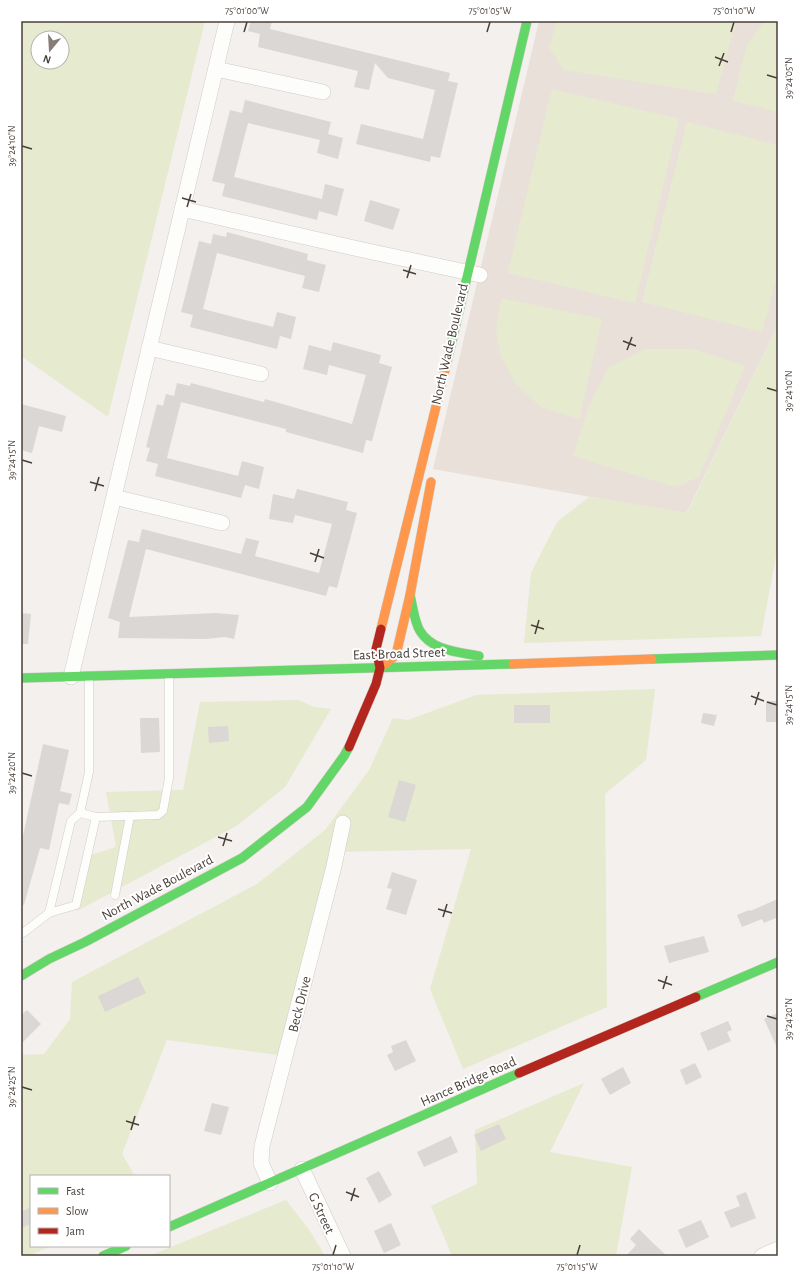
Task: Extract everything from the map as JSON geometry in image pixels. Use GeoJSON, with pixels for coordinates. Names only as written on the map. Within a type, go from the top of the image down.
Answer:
{"type":"FeatureCollection","features":[{"type":"Feature","properties":{"kind":"main road","name":"North Wade Boulevard"},"geometry":{"type":"LineString","coordinates":[[21,976],[50,959],[85,942],[242,858],[307,807],[344,756],[354,737],[376,684],[380,668],[376,649],[477,274],[527,21]]}},
{"type":"Feature","properties":{"kind":"main road"},"geometry":{"type":"LineString","coordinates":[[380,668],[396,655],[410,595],[434,469]]}},
{"type":"Feature","properties":{"kind":"main road"},"geometry":{"type":"LineString","coordinates":[[410,595],[421,632],[430,641],[442,648],[455,652],[511,664]]}},
{"type":"Feature","properties":{"kind":"main road","name":"East Broad Street"},"geometry":{"type":"LineString","coordinates":[[21,678],[778,655]]}},
{"type":"Feature","properties":{"kind":"main road","name":"Hance Bridge Road"},"geometry":{"type":"LineString","coordinates":[[170,1227],[778,962]]}},
{"type":"Feature","properties":{"kind":"main road"},"geometry":{"type":"LineString","coordinates":[[103,1256],[124,1247]]}},
{"type":"Feature","properties":{"kind":"street"},"geometry":{"type":"LineString","coordinates":[[70,677],[227,21]]}},
{"type":"Feature","properties":{"kind":"street"},"geometry":{"type":"LineString","coordinates":[[216,69],[323,92]]}},
{"type":"Feature","properties":{"kind":"street"},"geometry":{"type":"LineString","coordinates":[[182,209],[477,274]]}},
{"type":"Feature","properties":{"kind":"street"},"geometry":{"type":"LineString","coordinates":[[149,348],[261,374]]}},
{"type":"Feature","properties":{"kind":"street"},"geometry":{"type":"LineString","coordinates":[[114,497],[222,523]]}},
{"type":"Feature","properties":{"kind":"street","name":"Beck Drive"},"geometry":{"type":"LineString","coordinates":[[270,1183],[261,1163],[262,1146],[334,866],[343,824]]}},
{"type":"Feature","properties":{"kind":"street","name":"G Street"},"geometry":{"type":"LineString","coordinates":[[302,1169],[343,1256]]}},
{"type":"Feature","properties":{"kind":"street"},"geometry":{"type":"LineString","coordinates":[[762,1256],[778,1248]]}},
{"type":"Feature","properties":{"kind":"lane"},"geometry":{"type":"LineString","coordinates":[[80,813],[96,817],[158,815],[163,811],[169,778],[169,674]]}},
{"type":"Feature","properties":{"kind":"lane"},"geometry":{"type":"LineString","coordinates":[[49,913],[72,821],[80,813],[89,772],[89,676]]}},
{"type":"Feature","properties":{"kind":"lane"},"geometry":{"type":"LineString","coordinates":[[115,895],[130,816]]}},
{"type":"Feature","properties":{"kind":"lane"},"geometry":{"type":"LineString","coordinates":[[22,934],[49,913],[76,905],[96,817]]}},
{"type":"Feature","properties":{"kind":"shaded area"},"geometry":{"type":"Polygon","coordinates":[[[539,21],[778,21],[778,325],[686,514],[433,469],[539,21]]]}},
{"type":"Feature","properties":{"kind":"green space"},"geometry":{"type":"Polygon","coordinates":[[[21,21],[205,21],[108,417],[21,356],[21,21]]]}},
{"type":"Feature","properties":{"kind":"green space"},"geometry":{"type":"Polygon","coordinates":[[[557,21],[736,21],[716,94],[564,70],[549,48],[557,21]]]}},
{"type":"Feature","properties":{"kind":"green space"},"geometry":{"type":"Polygon","coordinates":[[[765,21],[778,21],[778,112],[733,101],[747,45],[765,21]]]}},
{"type":"Feature","properties":{"kind":"green space"},"geometry":{"type":"Polygon","coordinates":[[[552,89],[679,119],[635,303],[508,273],[552,89]]]}},
{"type":"Feature","properties":{"kind":"green space"},"geometry":{"type":"Polygon","coordinates":[[[687,122],[778,145],[778,270],[762,332],[642,302],[687,122]]]}},
{"type":"Feature","properties":{"kind":"green space"},"geometry":{"type":"Polygon","coordinates":[[[501,298],[602,319],[579,419],[541,407],[515,383],[501,356],[496,331],[501,298]]]}},
{"type":"Feature","properties":{"kind":"green space"},"geometry":{"type":"Polygon","coordinates":[[[778,325],[778,550],[761,636],[524,643],[531,573],[557,522],[589,497],[687,513],[778,325]]]}},
{"type":"Feature","properties":{"kind":"green space"},"geometry":{"type":"Polygon","coordinates":[[[645,349],[693,349],[745,366],[699,477],[675,487],[573,456],[589,406],[609,367],[645,349]]]}},
{"type":"Feature","properties":{"kind":"green space"},"geometry":{"type":"Polygon","coordinates":[[[655,689],[646,760],[605,794],[607,1007],[463,1069],[430,989],[471,849],[335,852],[286,1056],[167,1040],[122,1154],[134,1175],[30,1175],[30,1247],[49,1247],[28,1256],[21,1256],[21,1055],[44,1054],[70,1019],[72,982],[257,884],[325,830],[369,770],[393,718],[408,720],[476,695],[655,689]]]}},
{"type":"Feature","properties":{"kind":"green space"},"geometry":{"type":"Polygon","coordinates":[[[298,700],[314,707],[331,709],[285,787],[238,825],[77,911],[91,855],[116,847],[106,792],[183,790],[200,702],[298,700]]]}},
{"type":"Feature","properties":{"kind":"green space"},"geometry":{"type":"Polygon","coordinates":[[[584,1083],[550,1152],[632,1167],[616,1256],[452,1256],[431,1206],[477,1184],[475,1130],[584,1083]]]}},
{"type":"Feature","properties":{"kind":"green space"},"geometry":{"type":"Polygon","coordinates":[[[286,1200],[310,1231],[325,1256],[149,1256],[286,1200]]]}},
{"type":"Feature","properties":{"kind":"building"},"geometry":{"type":"Polygon","coordinates":[[[251,21],[272,21],[270,29],[450,73],[448,81],[458,83],[440,158],[431,156],[430,162],[356,144],[361,124],[423,139],[435,90],[388,78],[375,63],[369,90],[354,87],[358,71],[258,47],[260,34],[248,31],[251,21]]]}},
{"type":"Feature","properties":{"kind":"building"},"geometry":{"type":"Polygon","coordinates":[[[245,100],[331,122],[328,134],[343,138],[338,159],[317,153],[320,140],[248,123],[234,177],[322,199],[325,184],[344,189],[337,216],[319,211],[317,220],[222,196],[225,184],[212,181],[230,110],[242,113],[245,100]]]}},
{"type":"Feature","properties":{"kind":"building"},"geometry":{"type":"Polygon","coordinates":[[[370,200],[400,209],[393,230],[364,221],[370,200]]]}},
{"type":"Feature","properties":{"kind":"building"},"geometry":{"type":"Polygon","coordinates":[[[227,232],[308,254],[307,260],[326,265],[319,292],[302,288],[305,276],[217,253],[203,309],[273,327],[277,312],[296,317],[291,339],[280,336],[277,349],[190,327],[193,315],[181,312],[199,241],[211,244],[213,234],[226,237],[227,232]]]}},
{"type":"Feature","properties":{"kind":"building"},"geometry":{"type":"Polygon","coordinates":[[[333,342],[381,355],[379,363],[392,367],[372,441],[366,440],[363,453],[286,432],[286,429],[181,402],[167,458],[238,476],[242,461],[264,467],[259,489],[245,485],[241,498],[155,476],[158,464],[146,461],[150,448],[146,447],[157,404],[163,406],[166,394],[174,396],[177,383],[190,386],[191,383],[264,402],[265,399],[352,424],[366,375],[329,365],[327,375],[303,369],[309,345],[331,351],[333,342]]]}},
{"type":"Feature","properties":{"kind":"building"},"geometry":{"type":"Polygon","coordinates":[[[21,404],[66,416],[62,432],[39,426],[32,453],[21,450],[21,404]]]}},
{"type":"Feature","properties":{"kind":"building"},"geometry":{"type":"Polygon","coordinates":[[[297,489],[348,502],[346,510],[357,513],[337,588],[329,586],[326,596],[146,549],[129,617],[216,613],[239,615],[234,639],[225,637],[205,639],[118,638],[120,622],[108,618],[128,540],[139,542],[142,529],[241,554],[246,538],[259,541],[255,556],[319,573],[332,524],[295,515],[293,523],[269,519],[273,494],[294,499],[297,489]]]}},
{"type":"Feature","properties":{"kind":"building"},"geometry":{"type":"Polygon","coordinates":[[[21,613],[31,614],[28,644],[21,644],[21,613]]]}},
{"type":"Feature","properties":{"kind":"building"},"geometry":{"type":"Polygon","coordinates":[[[766,701],[778,701],[778,722],[766,722],[766,701]]]}},
{"type":"Feature","properties":{"kind":"building"},"geometry":{"type":"Polygon","coordinates":[[[514,705],[550,705],[550,723],[514,723],[514,705]]]}},
{"type":"Feature","properties":{"kind":"building"},"geometry":{"type":"Polygon","coordinates":[[[703,713],[717,715],[714,726],[701,723],[703,713]]]}},
{"type":"Feature","properties":{"kind":"building"},"geometry":{"type":"Polygon","coordinates":[[[140,718],[159,718],[160,752],[141,753],[140,718]]]}},
{"type":"Feature","properties":{"kind":"building"},"geometry":{"type":"Polygon","coordinates":[[[228,726],[229,741],[209,743],[208,727],[228,726]]]}},
{"type":"Feature","properties":{"kind":"building"},"geometry":{"type":"Polygon","coordinates":[[[43,744],[69,750],[60,791],[72,794],[69,805],[59,803],[49,850],[40,848],[24,905],[21,904],[21,845],[43,744]]]}},
{"type":"Feature","properties":{"kind":"building"},"geometry":{"type":"Polygon","coordinates":[[[399,780],[416,785],[405,822],[388,817],[399,780]]]}},
{"type":"Feature","properties":{"kind":"building"},"geometry":{"type":"Polygon","coordinates":[[[392,872],[417,880],[406,915],[386,909],[392,889],[387,888],[392,872]]]}},
{"type":"Feature","properties":{"kind":"building"},"geometry":{"type":"Polygon","coordinates":[[[778,899],[778,917],[764,923],[762,919],[742,927],[737,915],[778,899]]]}},
{"type":"Feature","properties":{"kind":"building"},"geometry":{"type":"Polygon","coordinates":[[[704,936],[709,952],[669,963],[664,946],[704,936]]]}},
{"type":"Feature","properties":{"kind":"building"},"geometry":{"type":"Polygon","coordinates":[[[138,977],[146,993],[105,1012],[98,996],[138,977]]]}},
{"type":"Feature","properties":{"kind":"building"},"geometry":{"type":"Polygon","coordinates":[[[27,1010],[41,1024],[21,1044],[21,1015],[27,1010]]]}},
{"type":"Feature","properties":{"kind":"building"},"geometry":{"type":"Polygon","coordinates":[[[778,1013],[778,1050],[764,1019],[778,1013]]]}},
{"type":"Feature","properties":{"kind":"building"},"geometry":{"type":"Polygon","coordinates":[[[728,1021],[732,1030],[727,1032],[731,1041],[708,1051],[700,1033],[728,1021]]]}},
{"type":"Feature","properties":{"kind":"building"},"geometry":{"type":"Polygon","coordinates":[[[406,1040],[416,1061],[395,1071],[387,1055],[393,1052],[391,1046],[406,1040]]]}},
{"type":"Feature","properties":{"kind":"building"},"geometry":{"type":"Polygon","coordinates":[[[695,1063],[702,1077],[686,1085],[680,1070],[695,1063]]]}},
{"type":"Feature","properties":{"kind":"building"},"geometry":{"type":"Polygon","coordinates":[[[623,1067],[631,1083],[610,1095],[601,1079],[623,1067]]]}},
{"type":"Feature","properties":{"kind":"building"},"geometry":{"type":"Polygon","coordinates":[[[212,1103],[229,1107],[221,1135],[204,1131],[212,1103]]]}},
{"type":"Feature","properties":{"kind":"building"},"geometry":{"type":"Polygon","coordinates":[[[499,1124],[506,1139],[481,1151],[474,1135],[499,1124]]]}},
{"type":"Feature","properties":{"kind":"building"},"geometry":{"type":"Polygon","coordinates":[[[451,1136],[458,1152],[424,1167],[417,1152],[451,1136]]]}},
{"type":"Feature","properties":{"kind":"building"},"geometry":{"type":"Polygon","coordinates":[[[379,1171],[392,1195],[379,1203],[366,1178],[379,1171]]]}},
{"type":"Feature","properties":{"kind":"building"},"geometry":{"type":"Polygon","coordinates":[[[746,1192],[756,1218],[731,1228],[724,1212],[740,1206],[736,1196],[746,1192]]]}},
{"type":"Feature","properties":{"kind":"building"},"geometry":{"type":"Polygon","coordinates":[[[30,1208],[30,1224],[21,1228],[21,1212],[30,1208]]]}},
{"type":"Feature","properties":{"kind":"building"},"geometry":{"type":"Polygon","coordinates":[[[701,1220],[709,1237],[686,1248],[678,1230],[701,1220]]]}},
{"type":"Feature","properties":{"kind":"building"},"geometry":{"type":"Polygon","coordinates":[[[391,1223],[401,1245],[384,1253],[374,1231],[391,1223]]]}},
{"type":"Feature","properties":{"kind":"building"},"geometry":{"type":"Polygon","coordinates":[[[639,1229],[667,1256],[626,1256],[636,1245],[630,1239],[639,1229]]]}},
{"type":"Feature","properties":{"kind":"traffic: fast"},"geometry":{"type":"LineString","coordinates":[[448,358],[527,21]]}},
{"type":"Feature","properties":{"kind":"traffic: fast"},"geometry":{"type":"LineString","coordinates":[[410,595],[416,623],[425,638],[431,643],[446,650],[479,656]]}},
{"type":"Feature","properties":{"kind":"traffic: fast"},"geometry":{"type":"LineString","coordinates":[[652,659],[778,655]]}},
{"type":"Feature","properties":{"kind":"traffic: fast"},"geometry":{"type":"LineString","coordinates":[[21,678],[513,664]]}},
{"type":"Feature","properties":{"kind":"traffic: fast"},"geometry":{"type":"LineString","coordinates":[[21,976],[49,959],[85,942],[242,858],[307,807],[349,747]]}},
{"type":"Feature","properties":{"kind":"traffic: fast"},"geometry":{"type":"LineString","coordinates":[[696,997],[778,962]]}},
{"type":"Feature","properties":{"kind":"traffic: fast"},"geometry":{"type":"LineString","coordinates":[[170,1227],[519,1073]]}},
{"type":"Feature","properties":{"kind":"traffic: fast"},"geometry":{"type":"LineString","coordinates":[[103,1256],[124,1247]]}},
{"type":"Feature","properties":{"kind":"traffic: slow"},"geometry":{"type":"LineString","coordinates":[[381,629],[448,358]]}},
{"type":"Feature","properties":{"kind":"traffic: slow"},"geometry":{"type":"LineString","coordinates":[[380,668],[396,655],[410,595],[431,482]]}},
{"type":"Feature","properties":{"kind":"traffic: slow"},"geometry":{"type":"LineString","coordinates":[[513,664],[652,659]]}},
{"type":"Feature","properties":{"kind":"traffic: jam"},"geometry":{"type":"LineString","coordinates":[[349,747],[376,684],[380,668],[376,649],[381,629]]}},
{"type":"Feature","properties":{"kind":"traffic: jam"},"geometry":{"type":"LineString","coordinates":[[519,1073],[696,997]]}}]}
